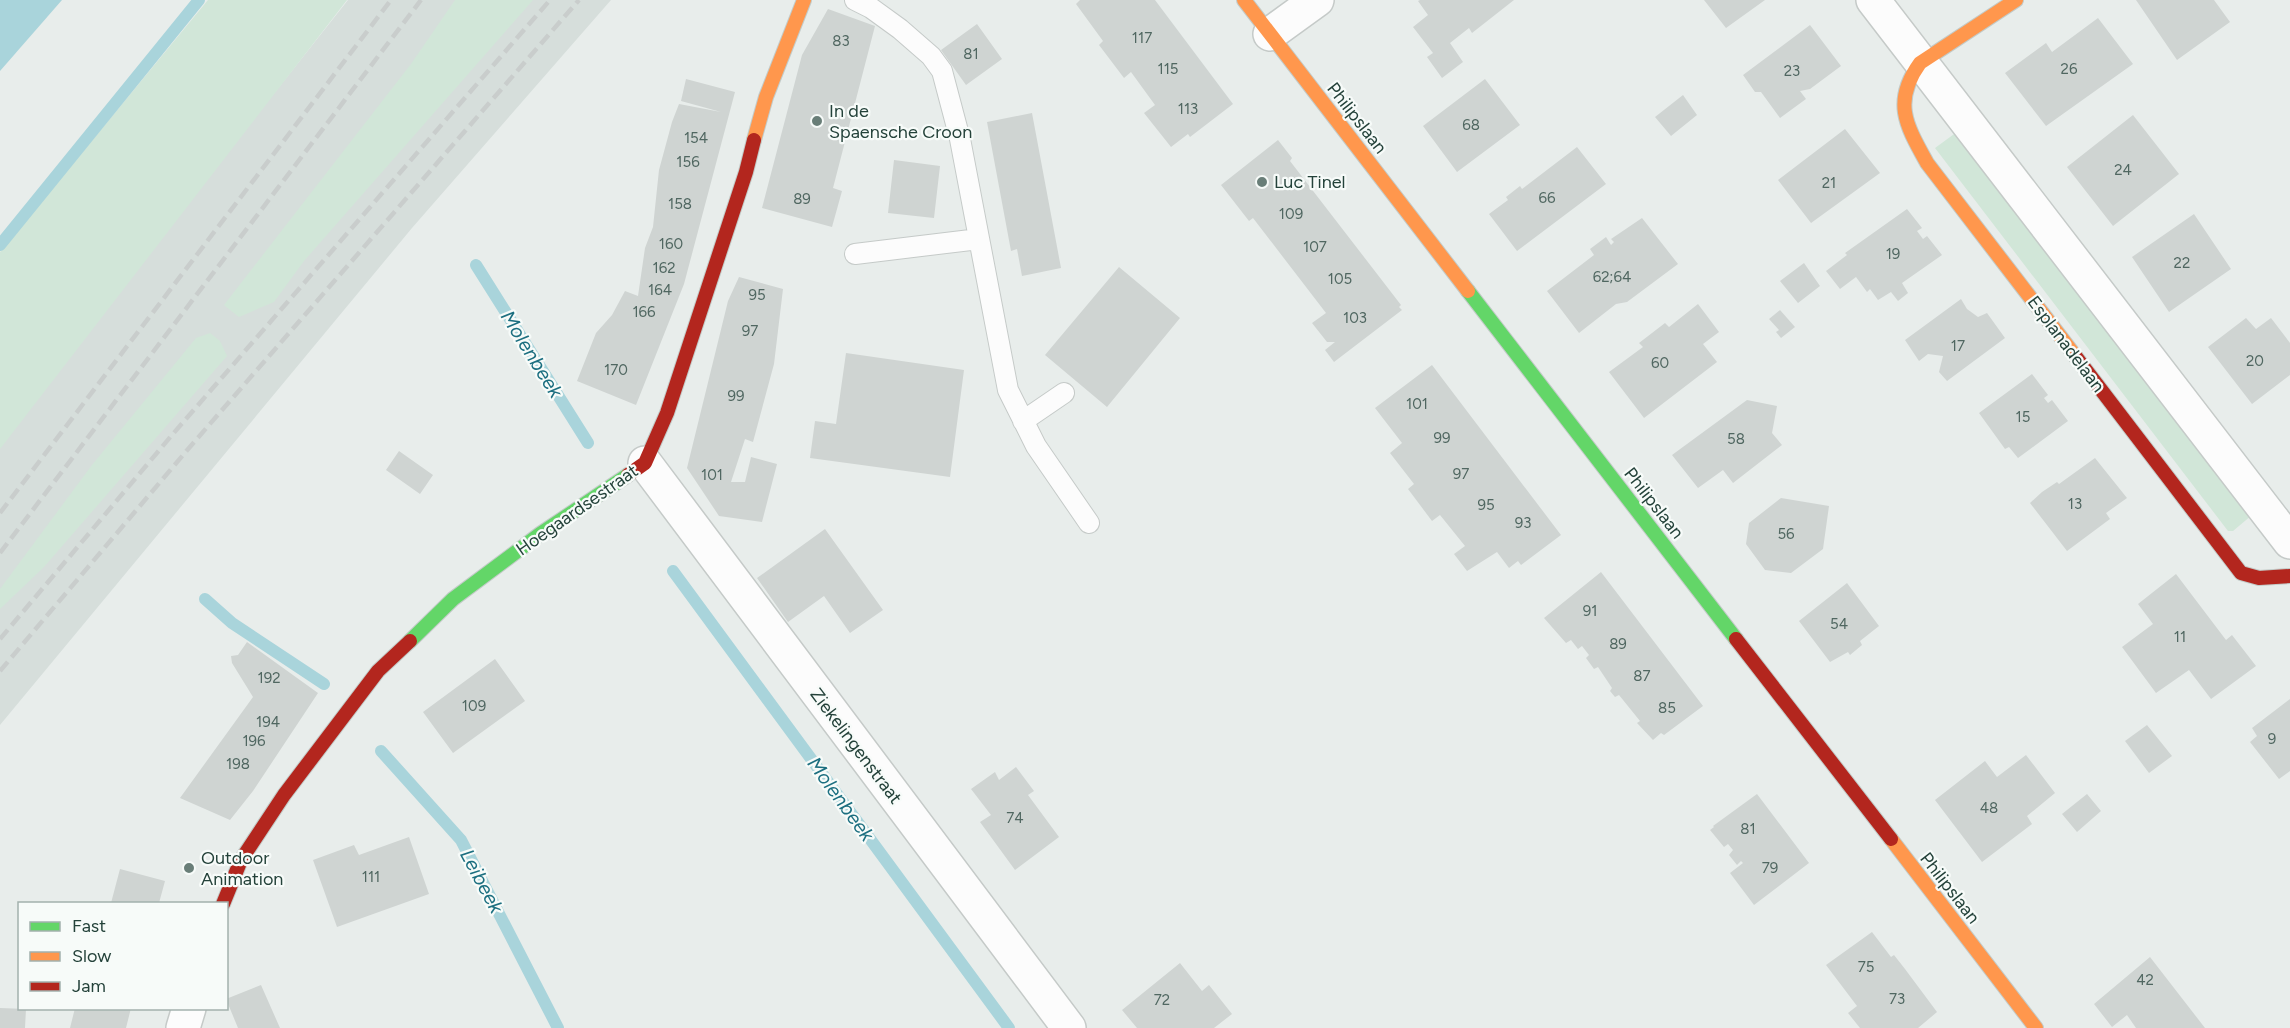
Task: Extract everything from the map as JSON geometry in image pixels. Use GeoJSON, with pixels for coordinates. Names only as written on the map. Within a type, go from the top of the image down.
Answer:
{"type":"FeatureCollection","features":[{"type":"Feature","properties":{"kind":"street","name":"Hoegaardsestraat"},"geometry":{"type":"LineString","coordinates":[[223,902],[241,861],[284,795],[378,671],[453,599],[540,534],[645,463],[667,413],[746,172],[765,97],[804,0]]}},
{"type":"Feature","properties":{"kind":"street","name":"Philipslaan"},"geometry":{"type":"LineString","coordinates":[[1244,0],[2036,1028]]}},
{"type":"Feature","properties":{"kind":"street"},"geometry":{"type":"LineString","coordinates":[[1270,34],[1317,0]]}},
{"type":"Feature","properties":{"kind":"street"},"geometry":{"type":"LineString","coordinates":[[1873,0],[2290,542]]}},
{"type":"Feature","properties":{"kind":"street"},"geometry":{"type":"LineString","coordinates":[[1920,63],[2016,0]]}},
{"type":"Feature","properties":{"kind":"street","name":"Esplanadelaan"},"geometry":{"type":"LineString","coordinates":[[1920,63],[1909,75],[1903,93],[1903,111],[1910,131],[1927,163],[2241,573],[2259,578],[2290,576]]}},
{"type":"Feature","properties":{"kind":"street","name":"Ziekelingenstraat"},"geometry":{"type":"LineString","coordinates":[[645,463],[1069,1028]]}},
{"type":"Feature","properties":{"kind":"street"},"geometry":{"type":"LineString","coordinates":[[183,1028],[188,1010]]}},
{"type":"Feature","properties":{"kind":"lane"},"geometry":{"type":"LineString","coordinates":[[855,0],[871,8],[900,29],[931,56],[942,71],[960,139],[1008,390],[1036,446],[1089,523]]}},
{"type":"Feature","properties":{"kind":"lane"},"geometry":{"type":"LineString","coordinates":[[855,254],[979,239]]}},
{"type":"Feature","properties":{"kind":"lane"},"geometry":{"type":"LineString","coordinates":[[1023,421],[1064,393]]}},
{"type":"Feature","properties":{"kind":"shaded area"},"geometry":{"type":"Polygon","coordinates":[[[348,0],[611,0],[412,228],[0,725],[0,440],[348,0]]]}},
{"type":"Feature","properties":{"kind":"green space"},"geometry":{"type":"Polygon","coordinates":[[[208,0],[347,0],[0,449],[0,252],[208,0]]]}},
{"type":"Feature","properties":{"kind":"green space"},"geometry":{"type":"Polygon","coordinates":[[[455,0],[533,0],[304,261],[274,302],[239,317],[224,305],[411,64],[455,0]]]}},
{"type":"Feature","properties":{"kind":"green space"},"geometry":{"type":"Polygon","coordinates":[[[1961,129],[2258,510],[2233,531],[2228,531],[1935,148],[1961,129]]]}},
{"type":"Feature","properties":{"kind":"green space"},"geometry":{"type":"Polygon","coordinates":[[[210,333],[220,341],[227,356],[44,567],[0,609],[0,589],[92,465],[196,338],[210,333]]]}},
{"type":"Feature","properties":{"kind":"water"},"geometry":{"type":"Polygon","coordinates":[[[0,0],[62,0],[0,71],[0,0]]]}},
{"type":"Feature","properties":{"kind":"building"},"geometry":{"type":"Polygon","coordinates":[[[1080,0],[1155,0],[1233,104],[1190,137],[1188,134],[1171,147],[1144,113],[1155,105],[1131,72],[1124,78],[1099,45],[1103,41],[1076,4],[1080,0]]]}},
{"type":"Feature","properties":{"kind":"building"},"geometry":{"type":"Polygon","coordinates":[[[1514,0],[1472,33],[1469,28],[1450,43],[1463,62],[1442,78],[1427,57],[1433,53],[1413,27],[1428,15],[1418,1],[1514,0]]]}},
{"type":"Feature","properties":{"kind":"building"},"geometry":{"type":"Polygon","coordinates":[[[1704,0],[1765,0],[1726,28],[1704,0]]]}},
{"type":"Feature","properties":{"kind":"building"},"geometry":{"type":"Polygon","coordinates":[[[2136,0],[2214,0],[2230,22],[2177,60],[2136,0]]]}},
{"type":"Feature","properties":{"kind":"building"},"geometry":{"type":"Polygon","coordinates":[[[828,9],[875,26],[833,188],[842,191],[832,227],[762,208],[802,55],[828,9]]]}},
{"type":"Feature","properties":{"kind":"building"},"geometry":{"type":"Polygon","coordinates":[[[2098,18],[2133,64],[2046,126],[2005,73],[2046,43],[2052,52],[2098,18]]]}},
{"type":"Feature","properties":{"kind":"building"},"geometry":{"type":"Polygon","coordinates":[[[977,24],[1002,59],[966,85],[941,50],[977,24]]]}},
{"type":"Feature","properties":{"kind":"building"},"geometry":{"type":"Polygon","coordinates":[[[1810,25],[1841,66],[1810,89],[1800,91],[1806,99],[1780,118],[1761,92],[1755,92],[1743,75],[1810,25]]]}},
{"type":"Feature","properties":{"kind":"building"},"geometry":{"type":"Polygon","coordinates":[[[686,79],[735,92],[684,284],[636,405],[577,381],[596,333],[612,315],[625,291],[638,296],[645,248],[653,227],[659,170],[679,104],[721,112],[681,101],[686,79]]]}},
{"type":"Feature","properties":{"kind":"building"},"geometry":{"type":"Polygon","coordinates":[[[1485,79],[1520,125],[1457,172],[1423,126],[1485,79]]]}},
{"type":"Feature","properties":{"kind":"building"},"geometry":{"type":"Polygon","coordinates":[[[1683,95],[1697,115],[1671,136],[1655,117],[1683,95]]]}},
{"type":"Feature","properties":{"kind":"building"},"geometry":{"type":"Polygon","coordinates":[[[1032,113],[1061,268],[1022,276],[1017,249],[1011,251],[987,122],[1032,113]]]}},
{"type":"Feature","properties":{"kind":"building"},"geometry":{"type":"Polygon","coordinates":[[[2133,115],[2179,174],[2113,226],[2067,167],[2133,115]]]}},
{"type":"Feature","properties":{"kind":"building"},"geometry":{"type":"Polygon","coordinates":[[[1845,129],[1880,173],[1811,223],[1778,180],[1845,129]]]}},
{"type":"Feature","properties":{"kind":"building"},"geometry":{"type":"Polygon","coordinates":[[[1278,140],[1292,158],[1290,161],[1401,305],[1399,307],[1402,310],[1334,362],[1325,350],[1335,342],[1327,342],[1312,323],[1326,313],[1253,218],[1249,221],[1221,185],[1278,140]]]}},
{"type":"Feature","properties":{"kind":"building"},"geometry":{"type":"Polygon","coordinates":[[[1577,147],[1606,184],[1517,251],[1489,214],[1508,200],[1506,197],[1520,186],[1522,189],[1577,147]]]}},
{"type":"Feature","properties":{"kind":"building"},"geometry":{"type":"Polygon","coordinates":[[[894,160],[940,166],[934,218],[888,213],[894,160]]]}},
{"type":"Feature","properties":{"kind":"building"},"geometry":{"type":"Polygon","coordinates":[[[1907,209],[1922,228],[1917,231],[1923,239],[1927,236],[1942,255],[1902,283],[1908,293],[1898,301],[1891,292],[1878,300],[1870,289],[1867,292],[1856,277],[1840,289],[1826,271],[1847,255],[1845,253],[1907,209]]]}},
{"type":"Feature","properties":{"kind":"building"},"geometry":{"type":"Polygon","coordinates":[[[2194,214],[2231,269],[2169,312],[2132,257],[2194,214]]]}},
{"type":"Feature","properties":{"kind":"building"},"geometry":{"type":"Polygon","coordinates":[[[1642,218],[1678,264],[1627,302],[1616,304],[1579,333],[1547,291],[1594,255],[1590,249],[1606,237],[1611,245],[1614,242],[1611,239],[1642,218]]]}},
{"type":"Feature","properties":{"kind":"building"},"geometry":{"type":"Polygon","coordinates":[[[1804,263],[1820,286],[1798,303],[1780,281],[1804,263]]]}},
{"type":"Feature","properties":{"kind":"building"},"geometry":{"type":"Polygon","coordinates":[[[1119,267],[1180,318],[1107,407],[1045,355],[1119,267]]]}},
{"type":"Feature","properties":{"kind":"building"},"geometry":{"type":"Polygon","coordinates":[[[739,277],[783,289],[774,364],[753,442],[745,439],[731,482],[745,482],[751,457],[777,464],[762,522],[719,516],[687,468],[728,301],[739,277]]]}},
{"type":"Feature","properties":{"kind":"building"},"geometry":{"type":"Polygon","coordinates":[[[1961,299],[1967,309],[1978,317],[1987,313],[2005,338],[1947,381],[1939,372],[1943,356],[1928,354],[1919,361],[1905,340],[1961,299]]]}},
{"type":"Feature","properties":{"kind":"building"},"geometry":{"type":"Polygon","coordinates":[[[1698,304],[1719,332],[1703,344],[1717,362],[1644,418],[1609,372],[1643,347],[1639,343],[1665,323],[1669,327],[1698,304]]]}},
{"type":"Feature","properties":{"kind":"building"},"geometry":{"type":"Polygon","coordinates":[[[1780,310],[1795,327],[1781,338],[1776,332],[1779,330],[1769,319],[1780,310]]]}},
{"type":"Feature","properties":{"kind":"building"},"geometry":{"type":"Polygon","coordinates":[[[2246,318],[2256,329],[2271,318],[2290,343],[2290,375],[2252,404],[2208,347],[2246,318]]]}},
{"type":"Feature","properties":{"kind":"building"},"geometry":{"type":"Polygon","coordinates":[[[846,353],[964,370],[950,477],[810,458],[815,421],[836,424],[846,353]]]}},
{"type":"Feature","properties":{"kind":"building"},"geometry":{"type":"Polygon","coordinates":[[[1432,365],[1561,535],[1521,565],[1518,561],[1509,568],[1497,552],[1467,571],[1454,554],[1465,546],[1440,515],[1432,521],[1408,489],[1414,484],[1390,453],[1402,443],[1375,408],[1432,365]]]}},
{"type":"Feature","properties":{"kind":"building"},"geometry":{"type":"Polygon","coordinates":[[[2032,374],[2048,395],[2044,398],[2048,403],[2052,400],[2068,421],[2018,458],[2009,447],[2005,449],[1979,413],[2032,374]]]}},
{"type":"Feature","properties":{"kind":"building"},"geometry":{"type":"Polygon","coordinates":[[[1747,400],[1777,406],[1772,433],[1782,445],[1733,483],[1723,470],[1698,488],[1672,455],[1747,400]]]}},
{"type":"Feature","properties":{"kind":"building"},"geometry":{"type":"Polygon","coordinates":[[[399,451],[433,475],[420,494],[386,470],[399,451]]]}},
{"type":"Feature","properties":{"kind":"building"},"geometry":{"type":"Polygon","coordinates":[[[2095,458],[2127,498],[2106,513],[2110,519],[2067,551],[2030,503],[2042,492],[2057,482],[2059,484],[2095,458]]]}},
{"type":"Feature","properties":{"kind":"building"},"geometry":{"type":"Polygon","coordinates":[[[1781,498],[1829,506],[1823,549],[1791,573],[1765,570],[1746,544],[1749,523],[1781,498]]]}},
{"type":"Feature","properties":{"kind":"building"},"geometry":{"type":"Polygon","coordinates":[[[825,529],[883,610],[850,633],[824,596],[788,622],[757,578],[825,529]]]}},
{"type":"Feature","properties":{"kind":"building"},"geometry":{"type":"Polygon","coordinates":[[[1601,572],[1703,706],[1664,735],[1661,733],[1653,740],[1637,723],[1640,721],[1619,695],[1615,697],[1610,691],[1612,688],[1598,667],[1594,669],[1586,658],[1589,655],[1582,646],[1578,649],[1571,640],[1566,643],[1544,618],[1601,572]]]}},
{"type":"Feature","properties":{"kind":"building"},"geometry":{"type":"Polygon","coordinates":[[[2176,574],[2226,640],[2232,635],[2256,666],[2211,699],[2189,670],[2156,693],[2122,647],[2153,624],[2138,604],[2176,574]]]}},
{"type":"Feature","properties":{"kind":"building"},"geometry":{"type":"Polygon","coordinates":[[[1847,583],[1879,626],[1860,641],[1862,645],[1850,655],[1848,652],[1830,662],[1799,621],[1847,583]]]}},
{"type":"Feature","properties":{"kind":"building"},"geometry":{"type":"Polygon","coordinates":[[[247,642],[318,693],[253,791],[230,820],[180,798],[253,697],[232,663],[231,656],[238,655],[247,642]]]}},
{"type":"Feature","properties":{"kind":"building"},"geometry":{"type":"Polygon","coordinates":[[[495,659],[525,701],[453,753],[423,712],[495,659]]]}},
{"type":"Feature","properties":{"kind":"building"},"geometry":{"type":"Polygon","coordinates":[[[2290,699],[2290,771],[2279,779],[2250,742],[2257,736],[2252,728],[2290,699]]]}},
{"type":"Feature","properties":{"kind":"building"},"geometry":{"type":"Polygon","coordinates":[[[2147,725],[2172,756],[2149,773],[2125,741],[2147,725]]]}},
{"type":"Feature","properties":{"kind":"building"},"geometry":{"type":"Polygon","coordinates":[[[2026,755],[2055,793],[2027,816],[2032,824],[1982,862],[1935,800],[1985,761],[1997,777],[2026,755]]]}},
{"type":"Feature","properties":{"kind":"building"},"geometry":{"type":"Polygon","coordinates":[[[1016,767],[1034,791],[1028,795],[1059,837],[1015,870],[980,822],[991,815],[971,789],[995,772],[999,780],[1016,767]]]}},
{"type":"Feature","properties":{"kind":"building"},"geometry":{"type":"Polygon","coordinates":[[[1757,794],[1809,863],[1754,905],[1730,873],[1743,863],[1741,861],[1737,865],[1729,855],[1733,850],[1728,844],[1724,847],[1710,830],[1757,794]]]}},
{"type":"Feature","properties":{"kind":"building"},"geometry":{"type":"Polygon","coordinates":[[[2087,794],[2101,811],[2077,832],[2062,814],[2087,794]]]}},
{"type":"Feature","properties":{"kind":"building"},"geometry":{"type":"Polygon","coordinates":[[[409,837],[429,894],[337,927],[313,860],[354,845],[359,855],[409,837]]]}},
{"type":"Feature","properties":{"kind":"building"},"geometry":{"type":"Polygon","coordinates":[[[120,869],[165,881],[159,902],[111,902],[120,869]]]}},
{"type":"Feature","properties":{"kind":"building"},"geometry":{"type":"Polygon","coordinates":[[[1872,932],[1891,957],[1894,955],[1937,1012],[1918,1028],[1860,1028],[1848,1013],[1857,1006],[1826,965],[1872,932]]]}},
{"type":"Feature","properties":{"kind":"building"},"geometry":{"type":"Polygon","coordinates":[[[2150,957],[2205,1028],[2136,1028],[2127,1015],[2112,1027],[2094,1004],[2150,957]]]}},
{"type":"Feature","properties":{"kind":"building"},"geometry":{"type":"Polygon","coordinates":[[[1180,963],[1202,991],[1209,985],[1232,1014],[1214,1028],[1137,1028],[1122,1010],[1180,963]]]}},
{"type":"Feature","properties":{"kind":"building"},"geometry":{"type":"Polygon","coordinates":[[[261,985],[280,1028],[238,1028],[228,998],[261,985]]]}},
{"type":"Feature","properties":{"kind":"building"},"geometry":{"type":"Polygon","coordinates":[[[0,1008],[26,1010],[25,1028],[0,1028],[0,1008]]]}},
{"type":"Feature","properties":{"kind":"building"},"geometry":{"type":"Polygon","coordinates":[[[74,1010],[130,1010],[126,1028],[70,1028],[74,1010]]]}},
{"type":"Feature","properties":{"kind":"waterway"},"geometry":{"type":"LineString","coordinates":[[0,245],[199,0]]}},
{"type":"Feature","properties":{"kind":"waterway","name":"Molenbeek"},"geometry":{"type":"LineString","coordinates":[[476,265],[588,443]]}},
{"type":"Feature","properties":{"kind":"waterway","name":"Molenbeek"},"geometry":{"type":"LineString","coordinates":[[673,571],[1009,1028]]}},
{"type":"Feature","properties":{"kind":"waterway","name":"Leibeek"},"geometry":{"type":"LineString","coordinates":[[205,599],[232,623],[324,684]]}},
{"type":"Feature","properties":{"kind":"waterway","name":"Leibeek"},"geometry":{"type":"LineString","coordinates":[[381,751],[461,840],[558,1028]]}},
{"type":"Feature","properties":{"kind":"railway"},"geometry":{"type":"LineString","coordinates":[[0,513],[391,0]]}},
{"type":"Feature","properties":{"kind":"railway"},"geometry":{"type":"LineString","coordinates":[[0,553],[421,0]]}},
{"type":"Feature","properties":{"kind":"railway"},"geometry":{"type":"LineString","coordinates":[[0,639],[172,435],[550,0]]}},
{"type":"Feature","properties":{"kind":"railway"},"geometry":{"type":"LineString","coordinates":[[0,671],[189,448],[579,0]]}},
{"type":"Feature","properties":{"kind":"traffic: fast"},"geometry":{"type":"LineString","coordinates":[[1468,291],[1736,639]]}},
{"type":"Feature","properties":{"kind":"traffic: fast"},"geometry":{"type":"LineString","coordinates":[[410,641],[453,599],[540,534],[628,475]]}},
{"type":"Feature","properties":{"kind":"traffic: slow"},"geometry":{"type":"LineString","coordinates":[[754,140],[766,97],[804,0]]}},
{"type":"Feature","properties":{"kind":"traffic: slow"},"geometry":{"type":"LineString","coordinates":[[1244,0],[1468,291]]}},
{"type":"Feature","properties":{"kind":"traffic: slow"},"geometry":{"type":"LineString","coordinates":[[2016,0],[1920,63],[1906,90],[1905,113],[1913,137],[1927,163],[2076,357]]}},
{"type":"Feature","properties":{"kind":"traffic: slow"},"geometry":{"type":"LineString","coordinates":[[1891,839],[2036,1028]]}},
{"type":"Feature","properties":{"kind":"traffic: jam"},"geometry":{"type":"LineString","coordinates":[[628,475],[645,463],[667,413],[746,172],[754,140]]}},
{"type":"Feature","properties":{"kind":"traffic: jam"},"geometry":{"type":"LineString","coordinates":[[2076,357],[2241,573],[2259,578],[2290,576]]}},
{"type":"Feature","properties":{"kind":"traffic: jam"},"geometry":{"type":"LineString","coordinates":[[1736,639],[1891,839]]}},
{"type":"Feature","properties":{"kind":"traffic: jam"},"geometry":{"type":"LineString","coordinates":[[224,902],[241,860],[284,795],[378,671],[410,641]]}},
{"type":"Feature","properties":{"kind":"place","name":"In de Spaensche Croon"},"geometry":{"type":"Point","coordinates":[817,121]}},
{"type":"Feature","properties":{"kind":"place","name":"Luc Tinel"},"geometry":{"type":"Point","coordinates":[1262,182]}},
{"type":"Feature","properties":{"kind":"place","name":"Outdoor Animation"},"geometry":{"type":"Point","coordinates":[189,868]}}]}
